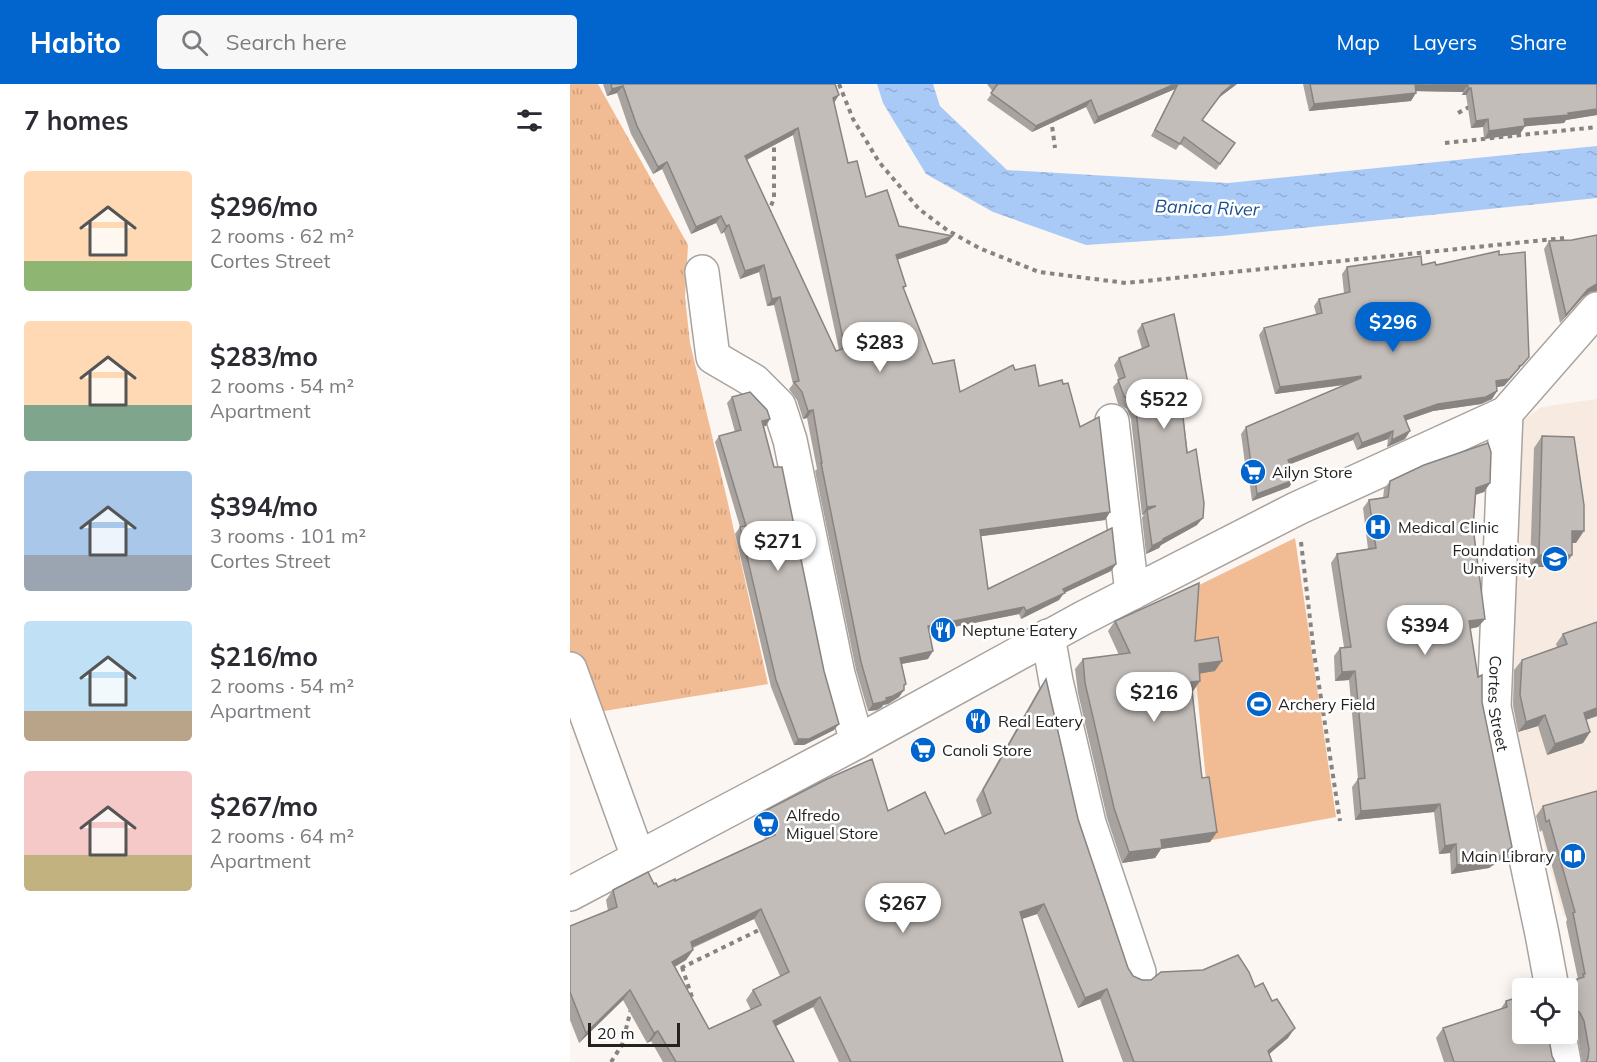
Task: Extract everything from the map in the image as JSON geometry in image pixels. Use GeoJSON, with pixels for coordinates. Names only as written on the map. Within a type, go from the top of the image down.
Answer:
{"type":"FeatureCollection","features":[{"type":"Feature","properties":{"kind":"street"},"geometry":{"type":"LineString","coordinates":[[702,273],[713,357],[754,381],[779,406],[790,440],[838,674],[858,742]]}},
{"type":"Feature","properties":{"kind":"street"},"geometry":{"type":"LineString","coordinates":[[570,894],[858,742],[1048,636],[1298,508],[1506,414],[1597,309]]}},
{"type":"Feature","properties":{"kind":"street","name":"Cortes Street"},"geometry":{"type":"LineString","coordinates":[[1506,414],[1494,707],[1549,978]]}},
{"type":"Feature","properties":{"kind":"street"},"geometry":{"type":"LineString","coordinates":[[1112,421],[1132,593]]}},
{"type":"Feature","properties":{"kind":"street"},"geometry":{"type":"LineString","coordinates":[[1048,636],[1056,681],[1089,823],[1140,972]]}},
{"type":"Feature","properties":{"kind":"street"},"geometry":{"type":"LineString","coordinates":[[570,669],[638,857]]}},
{"type":"Feature","properties":{"kind":"street"},"geometry":{"type":"LineString","coordinates":[[1561,1044],[1564,1062]]}},
{"type":"Feature","properties":{"kind":"path"},"geometry":{"type":"LineString","coordinates":[[838,84],[853,119],[879,162],[919,208],[947,230],[979,248],[1039,272],[1126,283],[1564,238]]}},
{"type":"Feature","properties":{"kind":"path"},"geometry":{"type":"LineString","coordinates":[[1458,113],[1478,102]]}},
{"type":"Feature","properties":{"kind":"path"},"geometry":{"type":"LineString","coordinates":[[1051,116],[1055,148]]}},
{"type":"Feature","properties":{"kind":"path"},"geometry":{"type":"LineString","coordinates":[[1445,144],[1597,127]]}},
{"type":"Feature","properties":{"kind":"path"},"geometry":{"type":"LineString","coordinates":[[765,220],[774,198],[774,141]]}},
{"type":"Feature","properties":{"kind":"path"},"geometry":{"type":"LineString","coordinates":[[1298,508],[1314,653],[1340,821]]}},
{"type":"Feature","properties":{"kind":"path"},"geometry":{"type":"LineString","coordinates":[[664,977],[764,928]]}},
{"type":"Feature","properties":{"kind":"path"},"geometry":{"type":"LineString","coordinates":[[682,967],[696,1009]]}},
{"type":"Feature","properties":{"kind":"path"},"geometry":{"type":"LineString","coordinates":[[611,1062],[622,1045],[634,1001]]}},
{"type":"Feature","properties":{"kind":"shaded area","name":"Foundation University"},"geometry":{"type":"Polygon","coordinates":[[[1597,399],[1597,909],[1563,916],[1505,696],[1521,422],[1541,407],[1597,399]]]}},
{"type":"Feature","properties":{"kind":"green space"},"geometry":{"type":"Polygon","coordinates":[[[570,84],[598,84],[688,245],[685,297],[690,343],[768,684],[598,712],[570,721],[570,84]]]}},
{"type":"Feature","properties":{"kind":"green space","name":"Archery Field"},"geometry":{"type":"Polygon","coordinates":[[[1295,538],[1336,817],[1212,840],[1187,591],[1295,538]]]}},
{"type":"Feature","properties":{"kind":"water","name":"Banica River"},"geometry":{"type":"Polygon","coordinates":[[[877,84],[933,84],[940,106],[1007,170],[1228,183],[1597,146],[1597,198],[1222,236],[1086,245],[993,212],[926,174],[883,103],[877,84]]]}},
{"type":"Feature","properties":{"kind":"building"},"geometry":{"type":"Polygon","coordinates":[[[611,84],[835,84],[839,95],[833,98],[848,163],[857,161],[866,197],[887,190],[899,226],[953,236],[896,255],[906,286],[903,287],[933,364],[954,360],[960,392],[1013,365],[1015,370],[1035,365],[1039,386],[1062,380],[1063,384],[1068,383],[1080,427],[1099,417],[1110,512],[980,530],[988,589],[1112,528],[1116,564],[1063,589],[1065,593],[1026,611],[1024,607],[928,626],[933,651],[900,658],[906,684],[904,690],[886,698],[887,700],[873,704],[861,662],[821,463],[813,410],[808,411],[802,392],[794,382],[799,381],[780,297],[772,299],[764,265],[745,271],[729,225],[726,226],[721,216],[696,227],[667,162],[658,167],[637,126],[623,86],[612,89],[611,84]],[[798,128],[745,156],[836,351],[845,348],[798,128]]]}},
{"type":"Feature","properties":{"kind":"building"},"geometry":{"type":"Polygon","coordinates":[[[996,84],[1175,84],[1098,117],[1091,100],[1036,126],[991,93],[996,84]]]}},
{"type":"Feature","properties":{"kind":"building"},"geometry":{"type":"Polygon","coordinates":[[[1178,84],[1233,84],[1222,93],[1202,120],[1235,143],[1220,164],[1184,137],[1180,144],[1155,130],[1178,84]]]}},
{"type":"Feature","properties":{"kind":"building"},"geometry":{"type":"Polygon","coordinates":[[[1310,84],[1415,84],[1416,93],[1314,104],[1310,84]]]}},
{"type":"Feature","properties":{"kind":"building"},"geometry":{"type":"Polygon","coordinates":[[[1429,84],[1597,84],[1597,109],[1568,113],[1569,115],[1524,119],[1525,126],[1489,131],[1488,119],[1476,121],[1471,88],[1468,88],[1468,85],[1429,84]]]}},
{"type":"Feature","properties":{"kind":"building"},"geometry":{"type":"Polygon","coordinates":[[[1597,235],[1597,284],[1588,289],[1566,315],[1549,241],[1572,240],[1597,235]]]}},
{"type":"Feature","properties":{"kind":"building"},"geometry":{"type":"Polygon","coordinates":[[[1499,251],[1499,255],[1525,252],[1529,357],[1509,379],[1496,381],[1497,391],[1486,397],[1438,404],[1404,416],[1410,431],[1392,440],[1393,431],[1362,443],[1358,433],[1288,460],[1294,480],[1257,494],[1246,427],[1361,378],[1361,376],[1280,387],[1264,328],[1322,313],[1319,299],[1350,292],[1347,267],[1421,256],[1422,265],[1435,262],[1436,265],[1499,251]]]}},
{"type":"Feature","properties":{"kind":"building"},"geometry":{"type":"Polygon","coordinates":[[[1174,314],[1191,398],[1181,399],[1187,453],[1196,449],[1204,503],[1203,518],[1152,546],[1147,510],[1156,506],[1147,507],[1136,411],[1132,402],[1124,396],[1118,380],[1125,377],[1119,358],[1149,346],[1142,324],[1174,314]]]}},
{"type":"Feature","properties":{"kind":"building"},"geometry":{"type":"Polygon","coordinates":[[[750,392],[767,410],[770,419],[762,421],[774,467],[782,467],[824,671],[839,724],[809,739],[798,739],[776,680],[740,527],[746,526],[719,436],[741,430],[732,397],[750,392]]]}},
{"type":"Feature","properties":{"kind":"building"},"geometry":{"type":"Polygon","coordinates":[[[1542,436],[1574,437],[1584,505],[1584,531],[1572,531],[1572,555],[1539,555],[1542,436]]]}},
{"type":"Feature","properties":{"kind":"building"},"geometry":{"type":"Polygon","coordinates":[[[1488,443],[1491,452],[1490,483],[1476,488],[1473,527],[1485,619],[1469,621],[1478,677],[1482,675],[1482,702],[1512,847],[1495,859],[1457,865],[1456,844],[1445,846],[1440,804],[1361,811],[1358,779],[1365,778],[1355,671],[1342,672],[1340,648],[1351,647],[1337,554],[1376,548],[1369,500],[1388,497],[1390,481],[1424,465],[1488,443]]]}},
{"type":"Feature","properties":{"kind":"building"},"geometry":{"type":"Polygon","coordinates":[[[1199,583],[1195,641],[1218,637],[1222,661],[1199,664],[1200,681],[1191,682],[1202,778],[1209,777],[1217,832],[1161,840],[1162,848],[1129,852],[1114,808],[1085,683],[1083,659],[1130,653],[1115,621],[1199,583]]]}},
{"type":"Feature","properties":{"kind":"building"},"geometry":{"type":"Polygon","coordinates":[[[1597,622],[1597,708],[1584,713],[1590,732],[1555,744],[1545,715],[1526,722],[1520,695],[1522,660],[1567,644],[1563,634],[1597,622]]]}},
{"type":"Feature","properties":{"kind":"building"},"geometry":{"type":"Polygon","coordinates":[[[1046,679],[1078,819],[1128,968],[1133,976],[1142,980],[1151,980],[1161,972],[1203,970],[1238,955],[1255,987],[1263,983],[1272,1001],[1277,999],[1295,1028],[1268,1051],[1272,1062],[1134,1062],[1107,989],[1085,998],[1044,904],[1020,912],[1063,1062],[851,1062],[820,997],[773,1021],[794,1062],[676,1062],[658,1031],[654,1033],[630,990],[586,1033],[570,992],[570,926],[617,907],[613,890],[648,872],[658,887],[775,835],[763,812],[872,759],[888,811],[925,792],[945,834],[991,813],[983,790],[1046,679]],[[761,909],[691,942],[693,950],[672,962],[709,1029],[761,1005],[753,990],[789,972],[761,909]]]}},
{"type":"Feature","properties":{"kind":"building"},"geometry":{"type":"Polygon","coordinates":[[[1597,791],[1597,1062],[1586,1062],[1589,1049],[1584,1021],[1578,1011],[1578,979],[1584,977],[1583,974],[1585,974],[1573,913],[1575,912],[1543,806],[1597,791]]]}},
{"type":"Feature","properties":{"kind":"building"},"geometry":{"type":"Polygon","coordinates":[[[1512,999],[1512,1044],[1550,1044],[1555,1062],[1454,1062],[1443,1028],[1507,1007],[1506,1001],[1512,999]]]}},
{"type":"Feature","properties":{"kind":"place","name":"Ailyn Store"},"geometry":{"type":"Point","coordinates":[1253,472]}},
{"type":"Feature","properties":{"kind":"place","name":"Medical Clinic"},"geometry":{"type":"Point","coordinates":[1378,527]}},
{"type":"Feature","properties":{"kind":"place","name":"Foundation University"},"geometry":{"type":"Point","coordinates":[1555,559]}},
{"type":"Feature","properties":{"kind":"place","name":"Neptune Eatery"},"geometry":{"type":"Point","coordinates":[943,630]}},
{"type":"Feature","properties":{"kind":"place","name":"Archery Field"},"geometry":{"type":"Point","coordinates":[1259,704]}},
{"type":"Feature","properties":{"kind":"place","name":"Real Eatery"},"geometry":{"type":"Point","coordinates":[978,721]}},
{"type":"Feature","properties":{"kind":"place","name":"Canoli Store"},"geometry":{"type":"Point","coordinates":[923,750]}},
{"type":"Feature","properties":{"kind":"place","name":"Alfredo Miguel Store"},"geometry":{"type":"Point","coordinates":[766,824]}},
{"type":"Feature","properties":{"kind":"place","name":"Main Library"},"geometry":{"type":"Point","coordinates":[1573,856]}}]}
